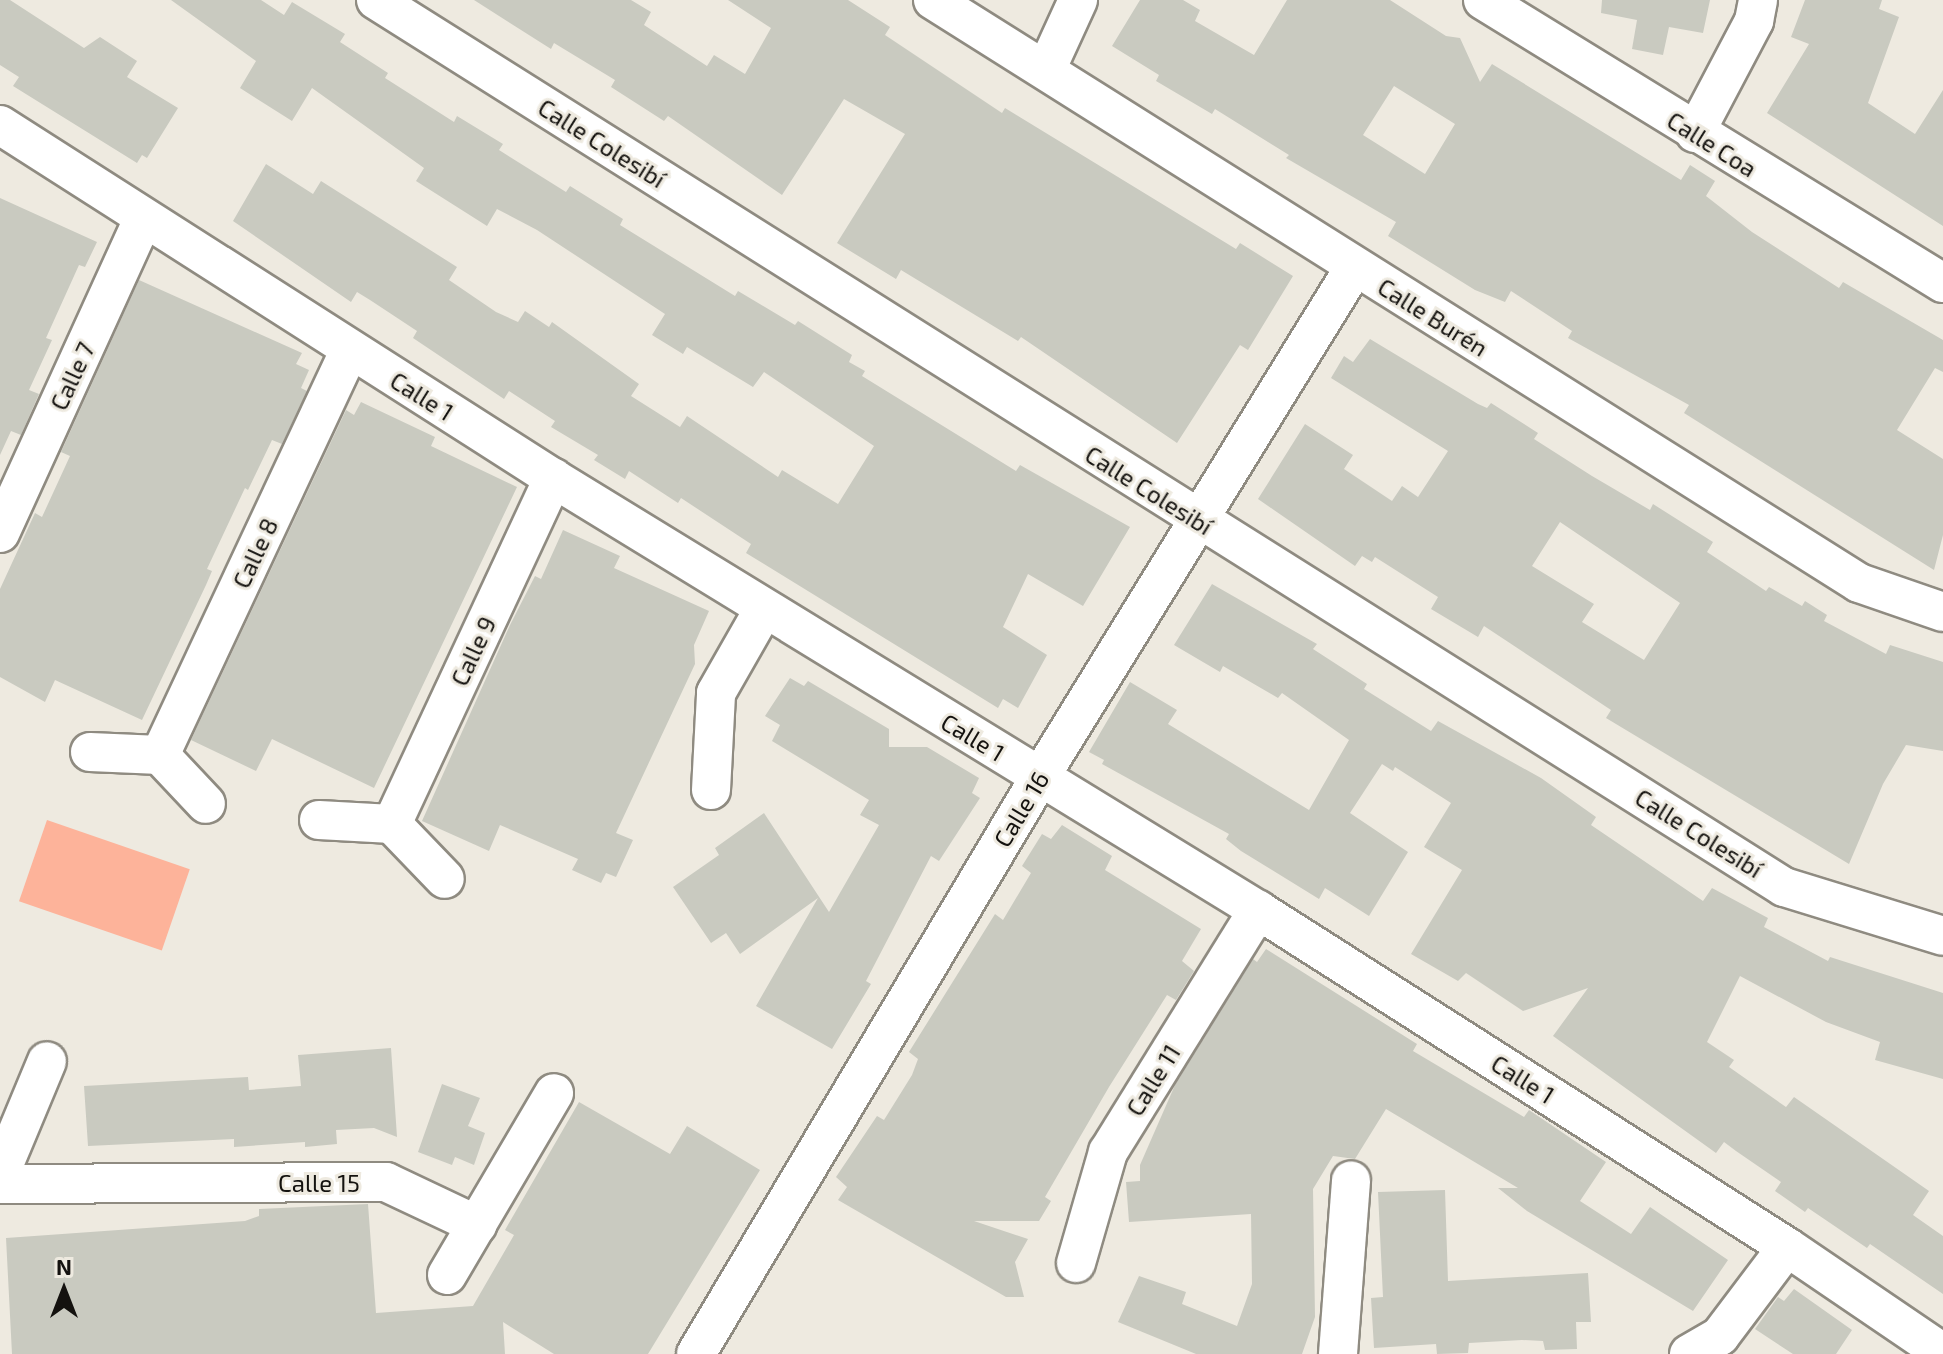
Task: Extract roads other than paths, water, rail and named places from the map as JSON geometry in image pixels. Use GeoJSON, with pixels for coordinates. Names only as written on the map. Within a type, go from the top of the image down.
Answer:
{"type":"FeatureCollection","features":[{"type":"Feature","properties":{"kind":"street","name":"Calle Colesibí"},"geometry":{"type":"LineString","coordinates":[[376,0],[1199,522],[1784,887],[1943,936]]}},
{"type":"Feature","properties":{"kind":"street","name":"Calle Burén"},"geometry":{"type":"LineString","coordinates":[[933,0],[1354,268],[1859,583],[1943,612]]}},
{"type":"Feature","properties":{"kind":"street"},"geometry":{"type":"LineString","coordinates":[[1046,70],[1078,0]]}},
{"type":"Feature","properties":{"kind":"street","name":"Calle Coa"},"geometry":{"type":"LineString","coordinates":[[1483,0],[1943,283]]}},
{"type":"Feature","properties":{"kind":"street"},"geometry":{"type":"LineString","coordinates":[[1695,133],[1754,21],[1758,0]]}},
{"type":"Feature","properties":{"kind":"street","name":"Calle 1"},"geometry":{"type":"LineString","coordinates":[[0,125],[553,478],[1258,910],[1787,1247],[1943,1353]]}},
{"type":"Feature","properties":{"kind":"street","name":"Calle 7"},"geometry":{"type":"LineString","coordinates":[[0,533],[143,219]]}},
{"type":"Feature","properties":{"kind":"street","name":"Calle 16"},"geometry":{"type":"LineString","coordinates":[[696,1354],[1040,777],[1354,268]]}},
{"type":"Feature","properties":{"kind":"street","name":"Calle 8"},"geometry":{"type":"LineString","coordinates":[[160,755],[350,350]]}},
{"type":"Feature","properties":{"kind":"street","name":"Calle 9"},"geometry":{"type":"LineString","coordinates":[[392,824],[553,478]]}},
{"type":"Feature","properties":{"kind":"street"},"geometry":{"type":"LineString","coordinates":[[711,790],[716,693],[764,609]]}},
{"type":"Feature","properties":{"kind":"street"},"geometry":{"type":"LineString","coordinates":[[90,752],[160,755],[206,804]]}},
{"type":"Feature","properties":{"kind":"street"},"geometry":{"type":"LineString","coordinates":[[319,820],[392,824],[445,879]]}},
{"type":"Feature","properties":{"kind":"street","name":"Calle 11"},"geometry":{"type":"LineString","coordinates":[[1076,1263],[1108,1152],[1258,910]]}},
{"type":"Feature","properties":{"kind":"street"},"geometry":{"type":"LineString","coordinates":[[0,1174],[47,1061]]}},
{"type":"Feature","properties":{"kind":"street"},"geometry":{"type":"LineString","coordinates":[[447,1275],[554,1093]]}},
{"type":"Feature","properties":{"kind":"street"},"geometry":{"type":"LineString","coordinates":[[1338,1354],[1351,1180]]}},
{"type":"Feature","properties":{"kind":"street","name":"Calle 15"},"geometry":{"type":"LineString","coordinates":[[0,1184],[386,1182],[477,1225]]}},
{"type":"Feature","properties":{"kind":"street"},"geometry":{"type":"LineString","coordinates":[[1689,1354],[1720,1336],[1787,1247]]}}]}
